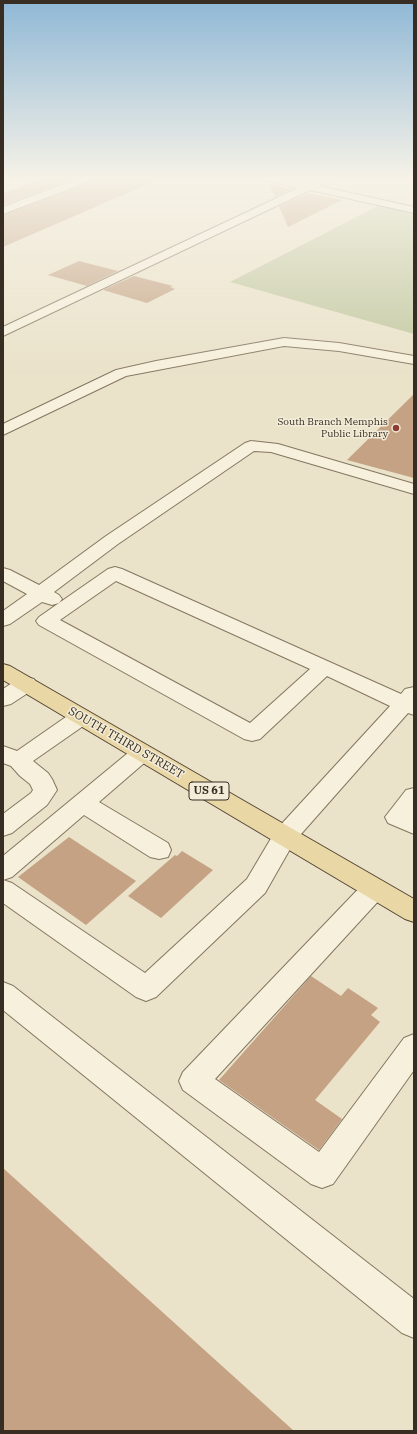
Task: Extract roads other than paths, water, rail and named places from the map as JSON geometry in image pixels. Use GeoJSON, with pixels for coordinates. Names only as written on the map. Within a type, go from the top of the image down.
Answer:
{"type":"FeatureCollection","features":[{"type":"Feature","properties":{"kind":"main road","name":"SOUTH THIRD STREET"},"geometry":{"type":"LineString","coordinates":[[3,671],[414,912]]}},
{"type":"Feature","properties":{"kind":"street"},"geometry":{"type":"LineString","coordinates":[[3,332],[186,245]]}},
{"type":"Feature","properties":{"kind":"street"},"geometry":{"type":"LineString","coordinates":[[3,430],[121,373],[156,365],[284,342],[339,347],[414,360]]}},
{"type":"Feature","properties":{"kind":"street"},"geometry":{"type":"LineString","coordinates":[[3,620],[41,594],[112,540],[251,446],[272,447],[414,489]]}},
{"type":"Feature","properties":{"kind":"street"},"geometry":{"type":"LineString","coordinates":[[3,890],[146,989],[256,886],[285,836],[411,702],[324,667],[115,573],[46,621],[252,734],[324,667]]}},
{"type":"Feature","properties":{"kind":"street"},"geometry":{"type":"LineString","coordinates":[[3,574],[67,607]]}},
{"type":"Feature","properties":{"kind":"street"},"geometry":{"type":"LineString","coordinates":[[3,699],[26,684]]}},
{"type":"Feature","properties":{"kind":"street"},"geometry":{"type":"LineString","coordinates":[[3,827],[39,799],[45,790],[40,779],[11,757],[81,717]]}},
{"type":"Feature","properties":{"kind":"street"},"geometry":{"type":"LineString","coordinates":[[3,870],[142,752]]}},
{"type":"Feature","properties":{"kind":"street"},"geometry":{"type":"LineString","coordinates":[[414,796],[397,817],[414,825]]}},
{"type":"Feature","properties":{"kind":"street"},"geometry":{"type":"LineString","coordinates":[[82,803],[159,850]]}},
{"type":"Feature","properties":{"kind":"street"},"geometry":{"type":"LineString","coordinates":[[374,889],[194,1081],[322,1173],[414,1047]]}},
{"type":"Feature","properties":{"kind":"street"},"geometry":{"type":"LineString","coordinates":[[3,994],[414,1321]]}},
{"type":"Feature","properties":{"kind":"place","name":"South Branch Memphis Public Library"},"geometry":{"type":"Point","coordinates":[396,428]}}]}
